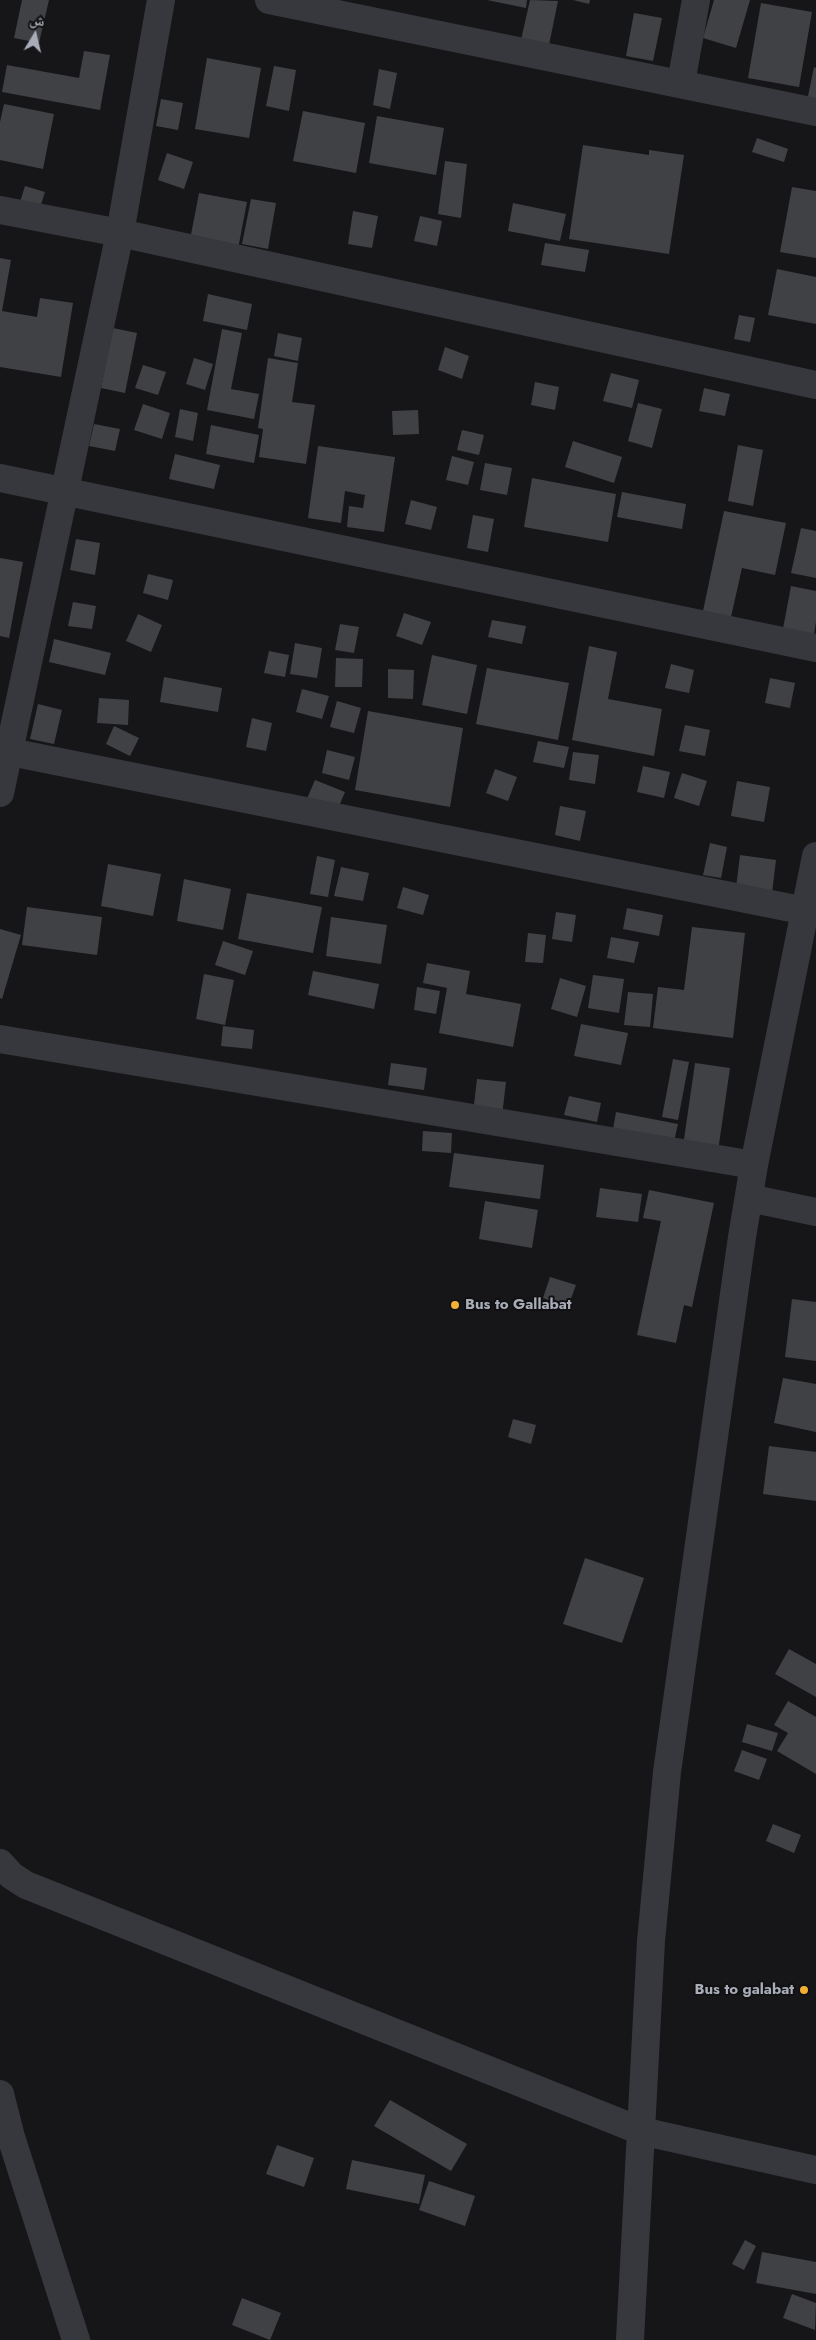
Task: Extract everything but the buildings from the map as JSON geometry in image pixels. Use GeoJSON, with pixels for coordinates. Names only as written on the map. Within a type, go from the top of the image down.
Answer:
{"type":"FeatureCollection","features":[{"type":"Feature","properties":{"kind":"street"},"geometry":{"type":"LineString","coordinates":[[0,793],[4,751],[65,491],[120,233],[161,0]]}},
{"type":"Feature","properties":{"kind":"street"},"geometry":{"type":"LineString","coordinates":[[269,0],[816,112]]}},
{"type":"Feature","properties":{"kind":"street"},"geometry":{"type":"LineString","coordinates":[[681,83],[696,0]]}},
{"type":"Feature","properties":{"kind":"street"},"geometry":{"type":"LineString","coordinates":[[0,210],[120,233],[816,384]]}},
{"type":"Feature","properties":{"kind":"street"},"geometry":{"type":"LineString","coordinates":[[0,478],[816,648]]}},
{"type":"Feature","properties":{"kind":"street"},"geometry":{"type":"LineString","coordinates":[[4,751],[811,912]]}},
{"type":"Feature","properties":{"kind":"street"},"geometry":{"type":"LineString","coordinates":[[630,2340],[652,1941],[667,1772],[754,1166],[811,912],[816,856]]}},
{"type":"Feature","properties":{"kind":"street"},"geometry":{"type":"LineString","coordinates":[[0,1039],[754,1166]]}},
{"type":"Feature","properties":{"kind":"street"},"geometry":{"type":"LineString","coordinates":[[749,1198],[816,1212]]}},
{"type":"Feature","properties":{"kind":"street"},"geometry":{"type":"LineString","coordinates":[[0,1863],[12,1876],[26,1885],[642,2131],[816,2170]]}},
{"type":"Feature","properties":{"kind":"street"},"geometry":{"type":"LineString","coordinates":[[0,2094],[10,2137],[76,2340]]}},
{"type":"Feature","properties":{"kind":"place","name":"Bus to Gallabat"},"geometry":{"type":"Point","coordinates":[455,1305]}},
{"type":"Feature","properties":{"kind":"place","name":"Bus to galabat"},"geometry":{"type":"Point","coordinates":[804,1990]}}]}
